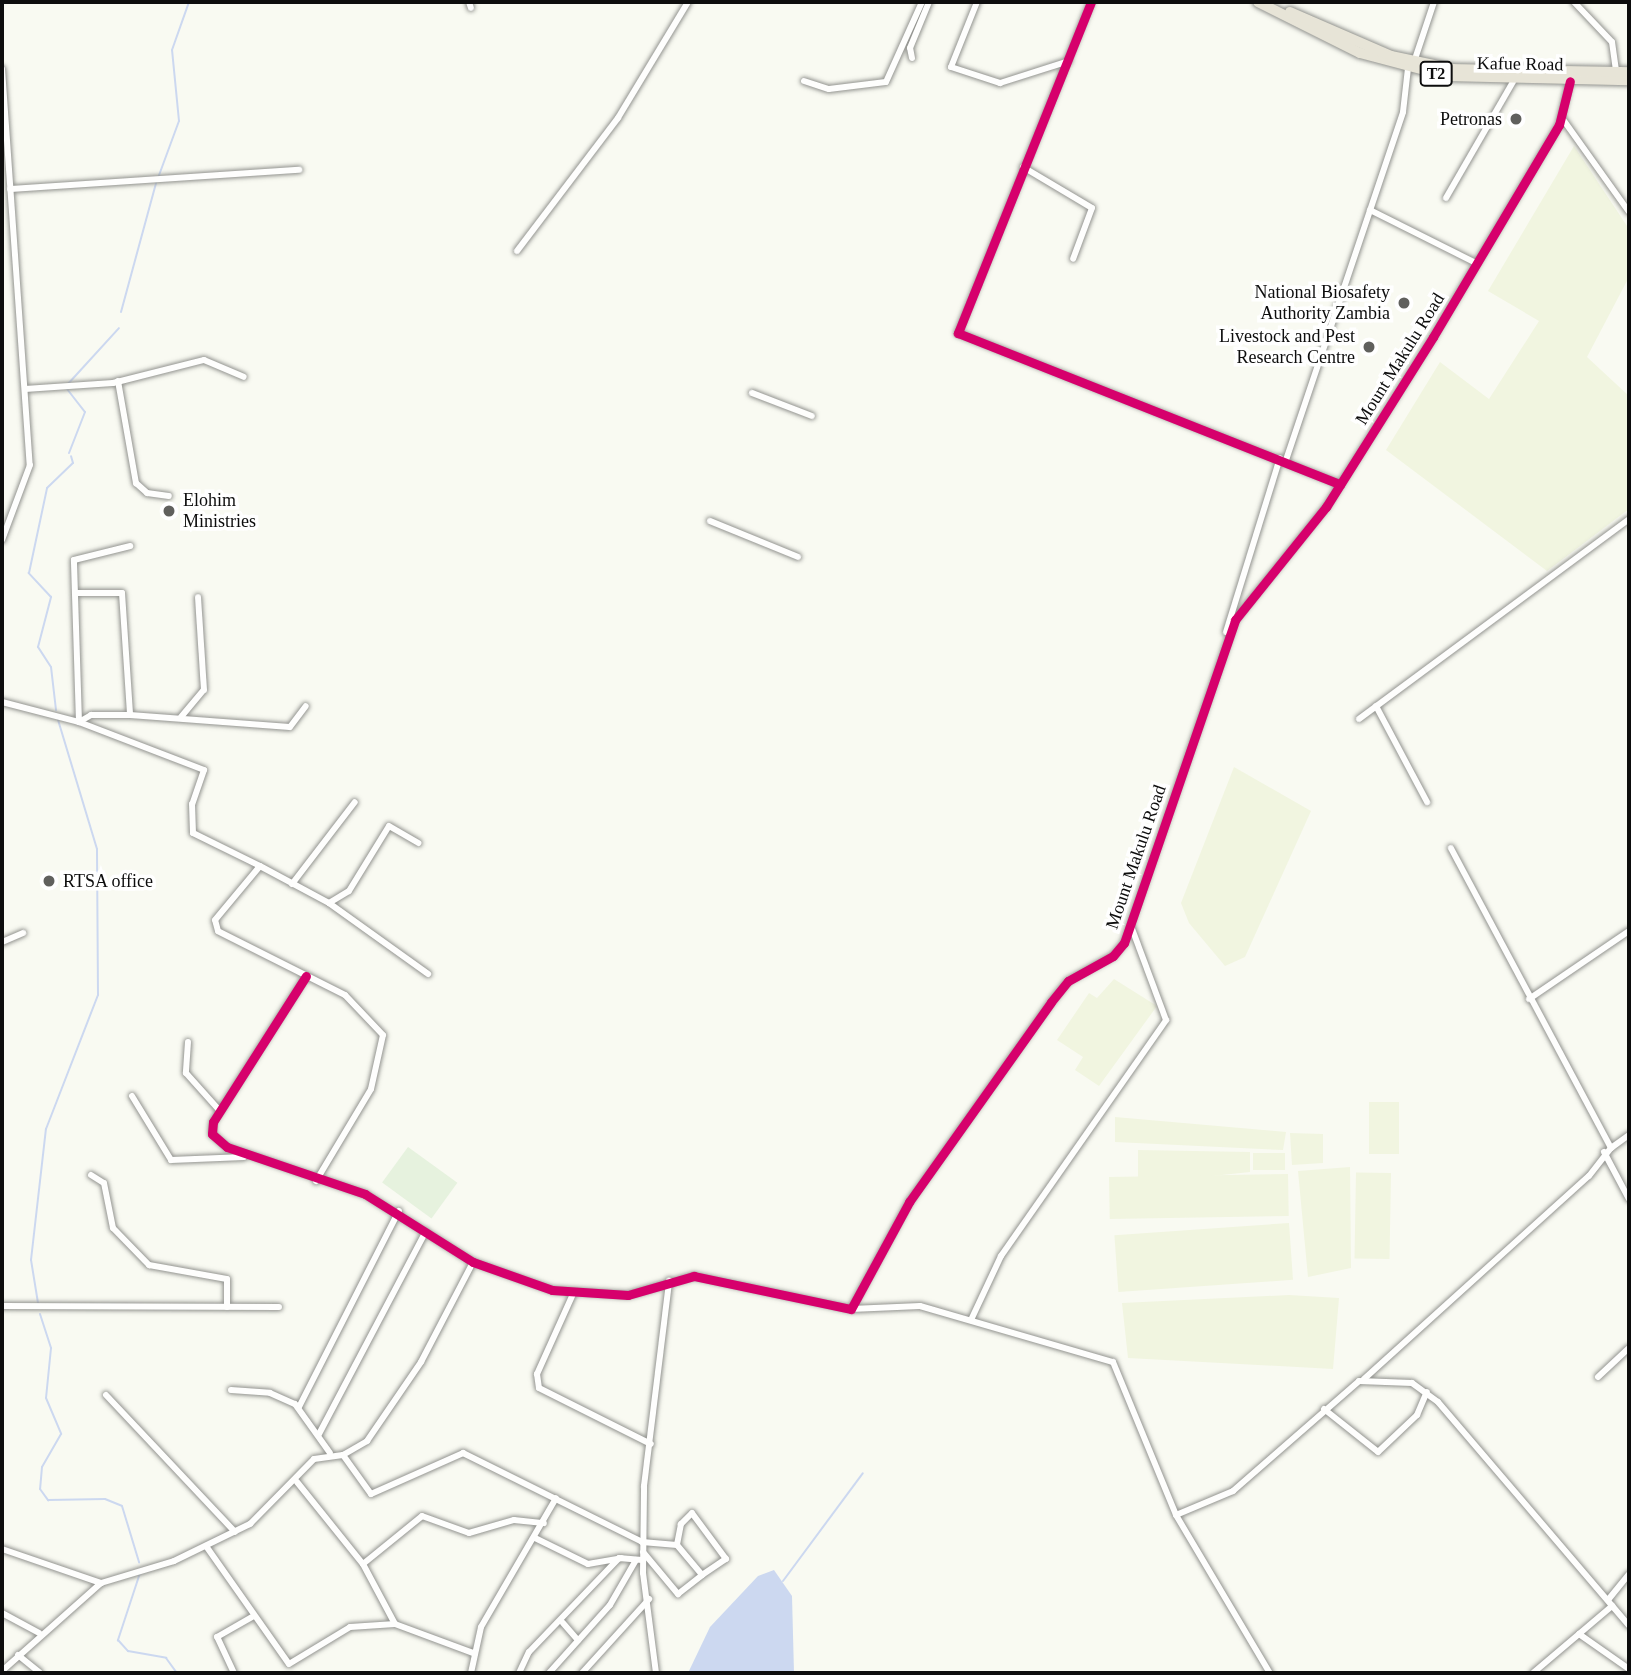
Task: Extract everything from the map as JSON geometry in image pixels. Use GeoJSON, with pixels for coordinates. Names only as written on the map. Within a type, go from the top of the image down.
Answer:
{"type":"FeatureCollection","features":[{"type":"Feature","properties":{"kind":"highway","name":"Kafue Road"},"geometry":{"type":"LineString","coordinates":[[1258,2],[1339,44],[1411,65],[1513,82],[1629,80]]}},
{"type":"Feature","properties":{"kind":"highway","name":"Kafue Road"},"geometry":{"type":"LineString","coordinates":[[1271,2],[1352,41],[1411,65],[1487,72],[1629,72]]}},
{"type":"Feature","properties":{"kind":"street"},"geometry":{"type":"LineString","coordinates":[[517,251],[618,118],[688,2]]}},
{"type":"Feature","properties":{"kind":"street"},"geometry":{"type":"LineString","coordinates":[[804,81],[829,89],[886,82],[922,2]]}},
{"type":"Feature","properties":{"kind":"street"},"geometry":{"type":"LineString","coordinates":[[912,58],[910,48],[929,2]]}},
{"type":"Feature","properties":{"kind":"street"},"geometry":{"type":"LineString","coordinates":[[977,2],[951,67],[1000,83],[1069,61]]}},
{"type":"Feature","properties":{"kind":"street"},"geometry":{"type":"LineString","coordinates":[[1091,2],[958,334],[1283,459],[1340,484]]}},
{"type":"Feature","properties":{"kind":"street"},"geometry":{"type":"LineString","coordinates":[[1225,641],[1238,580],[1404,112],[1411,65],[1434,2]]}},
{"type":"Feature","properties":{"kind":"street"},"geometry":{"type":"LineString","coordinates":[[1574,2],[1612,41],[1616,72]]}},
{"type":"Feature","properties":{"kind":"street"},"geometry":{"type":"LineString","coordinates":[[2,69],[30,465],[2,540]]}},
{"type":"Feature","properties":{"kind":"street","name":"Mount Makulu Road"},"geometry":{"type":"LineString","coordinates":[[851,1309],[909,1202],[1051,1002],[1074,976],[1113,956],[1131,926],[1225,641],[1340,484],[1562,118],[1570,81]]}},
{"type":"Feature","properties":{"kind":"street"},"geometry":{"type":"LineString","coordinates":[[1446,198],[1513,82]]}},
{"type":"Feature","properties":{"kind":"street"},"geometry":{"type":"LineString","coordinates":[[1562,118],[1629,212]]}},
{"type":"Feature","properties":{"kind":"street"},"geometry":{"type":"LineString","coordinates":[[1023,167],[1091,208],[1073,259]]}},
{"type":"Feature","properties":{"kind":"street"},"geometry":{"type":"LineString","coordinates":[[10,189],[299,170]]}},
{"type":"Feature","properties":{"kind":"street"},"geometry":{"type":"LineString","coordinates":[[2,199],[11,198]]}},
{"type":"Feature","properties":{"kind":"street"},"geometry":{"type":"LineString","coordinates":[[1370,211],[1476,263]]}},
{"type":"Feature","properties":{"kind":"street"},"geometry":{"type":"LineString","coordinates":[[25,389],[118,382],[204,360],[244,377]]}},
{"type":"Feature","properties":{"kind":"street"},"geometry":{"type":"LineString","coordinates":[[118,382],[135,483],[147,493],[169,496]]}},
{"type":"Feature","properties":{"kind":"street"},"geometry":{"type":"LineString","coordinates":[[752,393],[812,416]]}},
{"type":"Feature","properties":{"kind":"street"},"geometry":{"type":"LineString","coordinates":[[1359,719],[1629,519]]}},
{"type":"Feature","properties":{"kind":"street"},"geometry":{"type":"LineString","coordinates":[[710,521],[798,557]]}},
{"type":"Feature","properties":{"kind":"street"},"geometry":{"type":"LineString","coordinates":[[79,722],[75,593],[79,555],[130,546]]}},
{"type":"Feature","properties":{"kind":"street"},"geometry":{"type":"LineString","coordinates":[[75,593],[122,593],[130,715]]}},
{"type":"Feature","properties":{"kind":"street"},"geometry":{"type":"LineString","coordinates":[[179,718],[204,690],[198,597]]}},
{"type":"Feature","properties":{"kind":"street"},"geometry":{"type":"LineString","coordinates":[[2,702],[79,722],[204,771],[191,804],[193,833],[329,903],[428,974]]}},
{"type":"Feature","properties":{"kind":"street"},"geometry":{"type":"LineString","coordinates":[[79,722],[91,715],[130,715],[289,727],[306,706]]}},
{"type":"Feature","properties":{"kind":"street"},"geometry":{"type":"LineString","coordinates":[[1376,706],[1427,802]]}},
{"type":"Feature","properties":{"kind":"street"},"geometry":{"type":"LineString","coordinates":[[292,884],[355,802]]}},
{"type":"Feature","properties":{"kind":"street"},"geometry":{"type":"LineString","coordinates":[[329,903],[349,891],[389,826],[419,843]]}},
{"type":"Feature","properties":{"kind":"street"},"geometry":{"type":"LineString","coordinates":[[1451,848],[1629,1199]]}},
{"type":"Feature","properties":{"kind":"street"},"geometry":{"type":"LineString","coordinates":[[260,866],[214,926],[365,1008],[384,1045],[356,1120],[316,1181]]}},
{"type":"Feature","properties":{"kind":"street"},"geometry":{"type":"LineString","coordinates":[[971,1320],[992,1269],[1166,1020],[1131,926]]}},
{"type":"Feature","properties":{"kind":"street"},"geometry":{"type":"LineString","coordinates":[[1529,999],[1629,931]]}},
{"type":"Feature","properties":{"kind":"street"},"geometry":{"type":"LineString","coordinates":[[2,942],[23,933]]}},
{"type":"Feature","properties":{"kind":"street"},"geometry":{"type":"LineString","coordinates":[[306,976],[220,1111],[215,1138],[249,1157],[399,1211],[473,1262],[573,1294],[628,1295],[669,1281],[694,1276],[851,1309],[919,1306],[1113,1362],[1176,1514],[1270,1673]]}},
{"type":"Feature","properties":{"kind":"street"},"geometry":{"type":"LineString","coordinates":[[188,1042],[186,1073],[220,1111]]}},
{"type":"Feature","properties":{"kind":"street"},"geometry":{"type":"LineString","coordinates":[[132,1097],[173,1161],[249,1157]]}},
{"type":"Feature","properties":{"kind":"street"},"geometry":{"type":"LineString","coordinates":[[1176,1514],[1233,1491],[1324,1409],[1364,1379],[1629,1135]]}},
{"type":"Feature","properties":{"kind":"street"},"geometry":{"type":"LineString","coordinates":[[91,1175],[104,1183],[113,1228],[149,1265],[227,1279],[227,1307]]}},
{"type":"Feature","properties":{"kind":"street"},"geometry":{"type":"LineString","coordinates":[[299,1408],[399,1211]]}},
{"type":"Feature","properties":{"kind":"street"},"geometry":{"type":"LineString","coordinates":[[319,1434],[426,1231]]}},
{"type":"Feature","properties":{"kind":"street"},"geometry":{"type":"LineString","coordinates":[[2,1671],[39,1633],[101,1583],[206,1546],[235,1532],[272,1509],[297,1482],[310,1462],[330,1453],[343,1455],[367,1441],[395,1404],[473,1262]]}},
{"type":"Feature","properties":{"kind":"street"},"geometry":{"type":"LineString","coordinates":[[549,1673],[610,1605],[643,1552],[650,1444],[669,1281]]}},
{"type":"Feature","properties":{"kind":"street"},"geometry":{"type":"LineString","coordinates":[[573,1294],[537,1374],[539,1388],[650,1444]]}},
{"type":"Feature","properties":{"kind":"street"},"geometry":{"type":"LineString","coordinates":[[2,1306],[279,1307]]}},
{"type":"Feature","properties":{"kind":"street"},"geometry":{"type":"LineString","coordinates":[[1598,1377],[1629,1348]]}},
{"type":"Feature","properties":{"kind":"street"},"geometry":{"type":"LineString","coordinates":[[1364,1379],[1405,1381],[1427,1392],[1629,1626]]}},
{"type":"Feature","properties":{"kind":"street"},"geometry":{"type":"LineString","coordinates":[[231,1390],[270,1393],[299,1408],[330,1453]]}},
{"type":"Feature","properties":{"kind":"street"},"geometry":{"type":"LineString","coordinates":[[1324,1409],[1378,1452],[1417,1415],[1427,1392]]}},
{"type":"Feature","properties":{"kind":"street"},"geometry":{"type":"LineString","coordinates":[[106,1395],[235,1532]]}},
{"type":"Feature","properties":{"kind":"street"},"geometry":{"type":"LineString","coordinates":[[343,1455],[371,1494],[463,1453],[642,1542],[677,1545],[702,1575]]}},
{"type":"Feature","properties":{"kind":"street"},"geometry":{"type":"LineString","coordinates":[[297,1482],[363,1563],[395,1624]]}},
{"type":"Feature","properties":{"kind":"street"},"geometry":{"type":"LineString","coordinates":[[471,1673],[473,1653],[486,1618],[556,1499]]}},
{"type":"Feature","properties":{"kind":"street"},"geometry":{"type":"LineString","coordinates":[[643,1552],[678,1594],[726,1558],[694,1513],[683,1519],[677,1545]]}},
{"type":"Feature","properties":{"kind":"street"},"geometry":{"type":"LineString","coordinates":[[363,1563],[422,1516],[469,1533],[514,1520],[544,1523]]}},
{"type":"Feature","properties":{"kind":"street"},"geometry":{"type":"LineString","coordinates":[[535,1538],[588,1564],[621,1558],[639,1560]]}},
{"type":"Feature","properties":{"kind":"street"},"geometry":{"type":"LineString","coordinates":[[206,1546],[252,1616],[289,1664]]}},
{"type":"Feature","properties":{"kind":"street"},"geometry":{"type":"LineString","coordinates":[[2,1549],[101,1583]]}},
{"type":"Feature","properties":{"kind":"street"},"geometry":{"type":"LineString","coordinates":[[519,1673],[529,1652],[562,1623],[621,1558]]}},
{"type":"Feature","properties":{"kind":"street"},"geometry":{"type":"LineString","coordinates":[[639,1560],[649,1599],[656,1673]]}},
{"type":"Feature","properties":{"kind":"street"},"geometry":{"type":"LineString","coordinates":[[1533,1673],[1610,1603],[1629,1574]]}},
{"type":"Feature","properties":{"kind":"street"},"geometry":{"type":"LineString","coordinates":[[582,1673],[649,1599]]}},
{"type":"Feature","properties":{"kind":"street"},"geometry":{"type":"LineString","coordinates":[[2,1613],[39,1633]]}},
{"type":"Feature","properties":{"kind":"street"},"geometry":{"type":"LineString","coordinates":[[234,1673],[217,1637],[252,1616]]}},
{"type":"Feature","properties":{"kind":"street"},"geometry":{"type":"LineString","coordinates":[[562,1623],[578,1640]]}},
{"type":"Feature","properties":{"kind":"street"},"geometry":{"type":"LineString","coordinates":[[285,1673],[289,1664],[350,1627],[395,1624],[473,1653]]}},
{"type":"Feature","properties":{"kind":"street"},"geometry":{"type":"LineString","coordinates":[[1579,1634],[1629,1669]]}},
{"type":"Feature","properties":{"kind":"street"},"geometry":{"type":"LineString","coordinates":[[18,1655],[40,1673]]}},
{"type":"Feature","properties":{"kind":"green space"},"geometry":{"type":"Polygon","coordinates":[[[1574,146],[1629,229],[1629,277],[1587,357],[1629,396],[1629,509],[1547,571],[1386,450],[1440,362],[1489,399],[1539,321],[1488,291],[1574,146]]]}},
{"type":"Feature","properties":{"kind":"green space"},"geometry":{"type":"Polygon","coordinates":[[[1234,767],[1311,811],[1245,957],[1225,966],[1189,923],[1181,903],[1234,767]]]}},
{"type":"Feature","properties":{"kind":"green space"},"geometry":{"type":"Polygon","coordinates":[[[1114,979],[1157,1006],[1099,1086],[1075,1070],[1083,1057],[1057,1040],[1089,993],[1097,998],[1114,979]]]}},
{"type":"Feature","properties":{"kind":"green space"},"geometry":{"type":"Polygon","coordinates":[[[1369,1102],[1399,1102],[1399,1154],[1369,1154],[1369,1102]]]}},
{"type":"Feature","properties":{"kind":"green space"},"geometry":{"type":"Polygon","coordinates":[[[1115,1117],[1286,1132],[1283,1150],[1115,1142],[1115,1117]]]}},
{"type":"Feature","properties":{"kind":"green space"},"geometry":{"type":"Polygon","coordinates":[[[1290,1133],[1323,1134],[1323,1163],[1292,1165],[1290,1133]]]}},
{"type":"Feature","properties":{"kind":"green space"},"geometry":{"type":"Polygon","coordinates":[[[408,1147],[457,1183],[431,1218],[382,1183],[408,1147]]]}},
{"type":"Feature","properties":{"kind":"green space"},"geometry":{"type":"Polygon","coordinates":[[[1138,1150],[1250,1152],[1250,1172],[1138,1184],[1138,1150]]]}},
{"type":"Feature","properties":{"kind":"green space"},"geometry":{"type":"Polygon","coordinates":[[[1253,1153],[1285,1153],[1285,1170],[1253,1170],[1253,1153]]]}},
{"type":"Feature","properties":{"kind":"green space"},"geometry":{"type":"Polygon","coordinates":[[[1350,1167],[1351,1268],[1308,1277],[1298,1171],[1350,1167]]]}},
{"type":"Feature","properties":{"kind":"green space"},"geometry":{"type":"Polygon","coordinates":[[[1356,1172],[1391,1173],[1389,1259],[1355,1258],[1356,1172]]]}},
{"type":"Feature","properties":{"kind":"green space"},"geometry":{"type":"Polygon","coordinates":[[[1288,1174],[1289,1216],[1110,1219],[1109,1177],[1288,1174]]]}},
{"type":"Feature","properties":{"kind":"green space"},"geometry":{"type":"Polygon","coordinates":[[[1289,1223],[1293,1280],[1118,1292],[1114,1235],[1289,1223]]]}},
{"type":"Feature","properties":{"kind":"green space"},"geometry":{"type":"Polygon","coordinates":[[[1289,1295],[1339,1298],[1333,1369],[1128,1358],[1122,1303],[1289,1295]]]}},
{"type":"Feature","properties":{"kind":"water"},"geometry":{"type":"Polygon","coordinates":[[[774,1570],[792,1596],[794,1673],[688,1673],[710,1627],[758,1576],[774,1570]]]}},
{"type":"Feature","properties":{"kind":"waterway"},"geometry":{"type":"LineString","coordinates":[[158,178],[179,121],[172,50],[189,2]]}},
{"type":"Feature","properties":{"kind":"waterway"},"geometry":{"type":"LineString","coordinates":[[121,312],[156,183]]}},
{"type":"Feature","properties":{"kind":"waterway"},"geometry":{"type":"LineString","coordinates":[[67,385],[119,328]]}},
{"type":"Feature","properties":{"kind":"waterway"},"geometry":{"type":"LineString","coordinates":[[67,389],[85,412],[69,453]]}},
{"type":"Feature","properties":{"kind":"waterway"},"geometry":{"type":"LineString","coordinates":[[56,710],[51,667],[38,647],[51,597],[29,573],[47,488],[73,463],[71,456]]}},
{"type":"Feature","properties":{"kind":"waterway"},"geometry":{"type":"LineString","coordinates":[[38,1303],[31,1260],[46,1129],[98,995],[97,849],[58,720]]}},
{"type":"Feature","properties":{"kind":"waterway"},"geometry":{"type":"LineString","coordinates":[[40,1314],[51,1348],[46,1398],[61,1434],[42,1467],[40,1489],[48,1500],[105,1499],[122,1506],[139,1562]]}},
{"type":"Feature","properties":{"kind":"waterway"},"geometry":{"type":"LineString","coordinates":[[783,1581],[863,1473]]}},
{"type":"Feature","properties":{"kind":"waterway"},"geometry":{"type":"LineString","coordinates":[[140,1573],[118,1640],[128,1651],[166,1658],[177,1673]]}},
{"type":"Feature","properties":{"kind":"cycle path"},"geometry":{"type":"LineString","coordinates":[[1091,2],[958,333],[1340,484]]}},
{"type":"Feature","properties":{"kind":"cycle path"},"geometry":{"type":"LineString","coordinates":[[306,976],[213,1122],[212,1134],[227,1147],[365,1194],[473,1262],[552,1290],[628,1295],[694,1276],[851,1309],[909,1202],[1051,1002],[1068,981],[1113,956],[1124,943],[1235,620],[1326,507],[1433,337],[1559,125],[1570,81]]}},
{"type":"Feature","properties":{"kind":"place","name":"Petronas"},"geometry":{"type":"Point","coordinates":[1516,119]}},
{"type":"Feature","properties":{"kind":"place","name":"National Biosafety Authority Zambia"},"geometry":{"type":"Point","coordinates":[1404,303]}},
{"type":"Feature","properties":{"kind":"place","name":"Livestock and Pest Research Centre"},"geometry":{"type":"Point","coordinates":[1369,347]}},
{"type":"Feature","properties":{"kind":"place","name":"Elohim Ministries"},"geometry":{"type":"Point","coordinates":[169,511]}},
{"type":"Feature","properties":{"kind":"place","name":"RTSA office"},"geometry":{"type":"Point","coordinates":[49,881]}}]}
